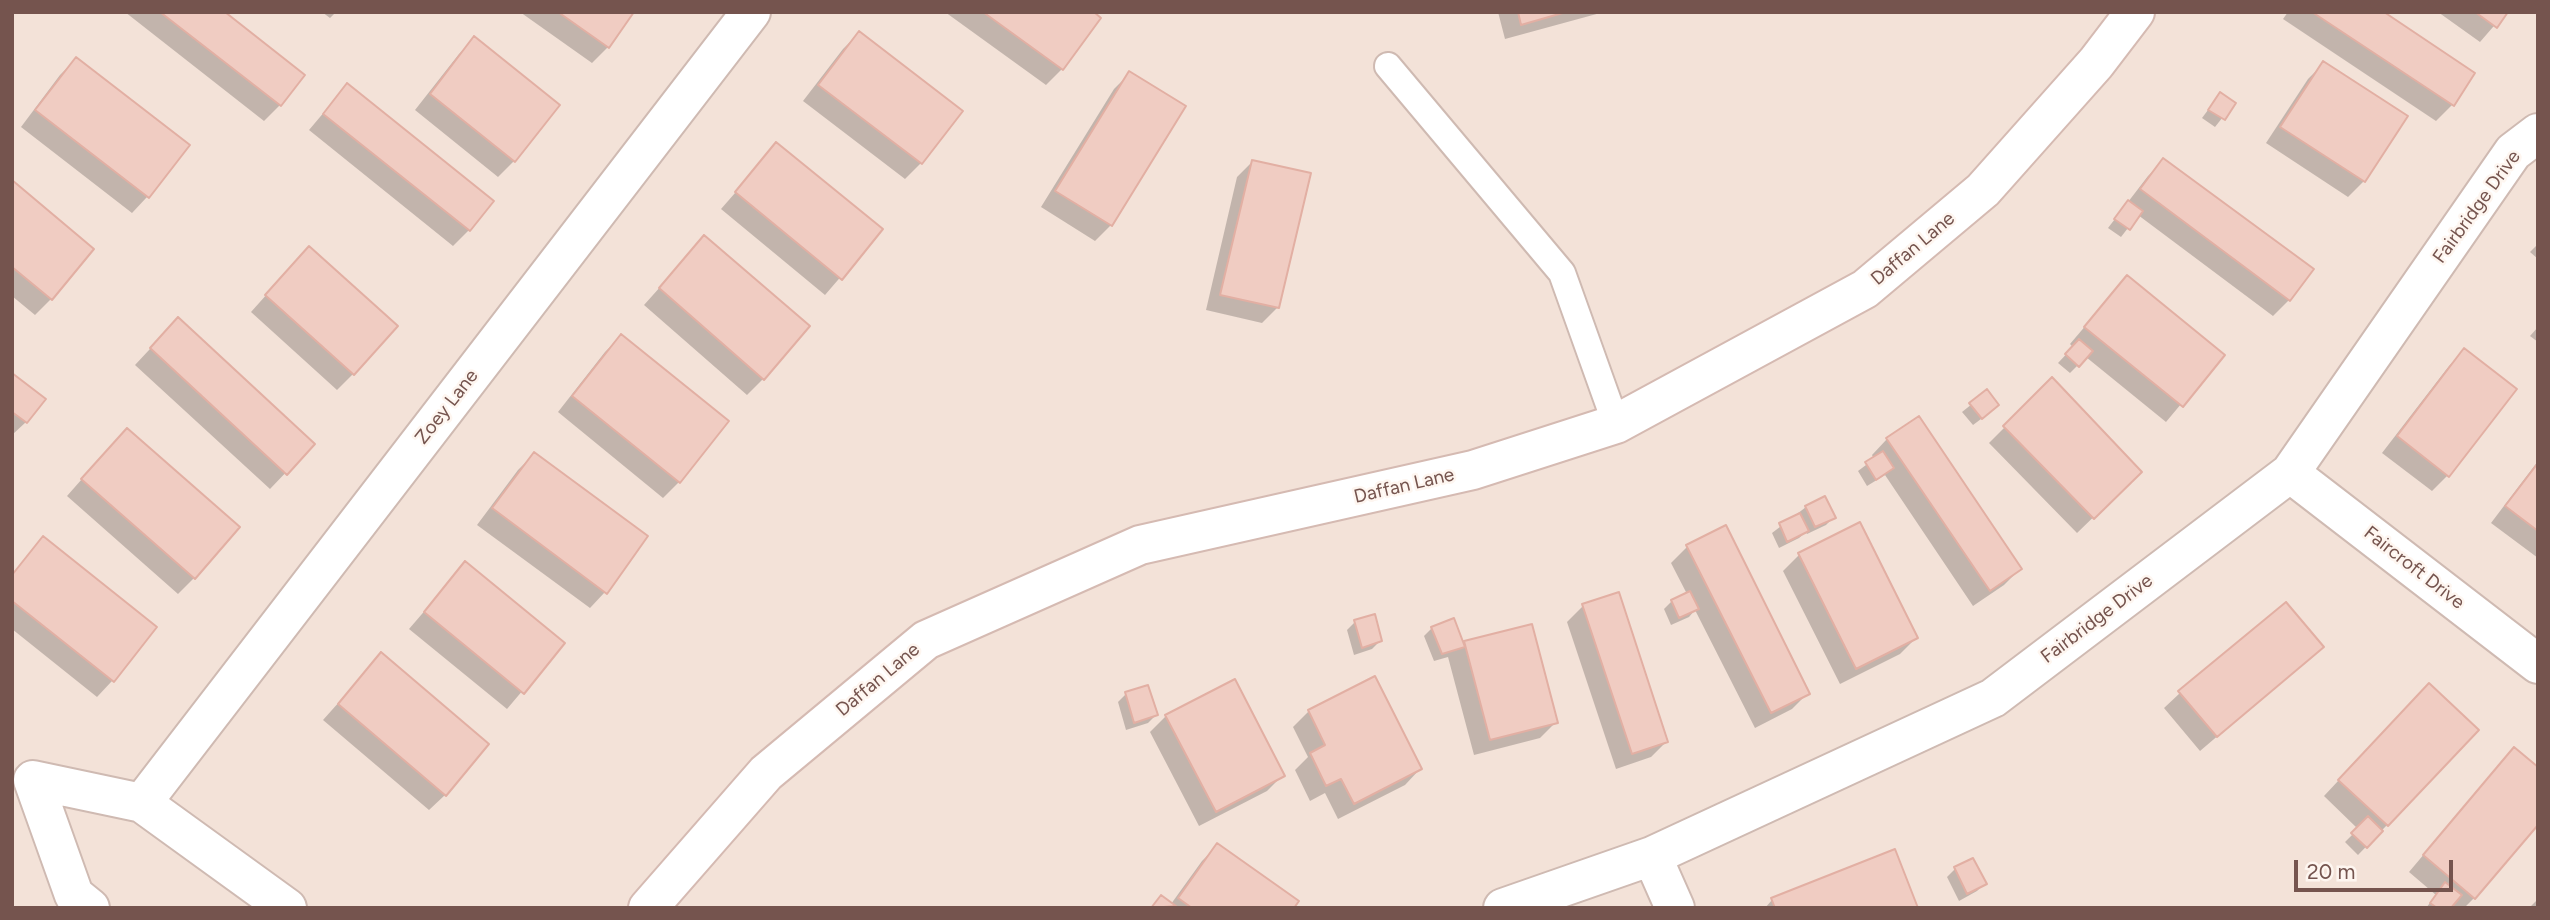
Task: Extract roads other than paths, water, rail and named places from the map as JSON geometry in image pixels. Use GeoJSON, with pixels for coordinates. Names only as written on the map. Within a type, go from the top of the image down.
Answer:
{"type":"FeatureCollection","features":[{"type":"Feature","properties":{"kind":"street","name":"Zoey Lane"},"geometry":{"type":"LineString","coordinates":[[142,803],[751,12]]}},
{"type":"Feature","properties":{"kind":"street","name":"Daffan Lane"},"geometry":{"type":"LineString","coordinates":[[648,908],[766,773],[926,640],[1140,545],[1473,470],[1616,424],[1865,289],[1983,190],[2096,63],[2135,12]]}},
{"type":"Feature","properties":{"kind":"street","name":"Fairbridge Drive"},"geometry":{"type":"LineString","coordinates":[[1503,908],[1651,856],[1993,698],[2290,473],[2513,152],[2538,132]]}},
{"type":"Feature","properties":{"kind":"street","name":"Faircroft Drive"},"geometry":{"type":"LineString","coordinates":[[2290,473],[2538,664]]}},
{"type":"Feature","properties":{"kind":"street"},"geometry":{"type":"LineString","coordinates":[[23,774],[142,803],[287,908]]}},
{"type":"Feature","properties":{"kind":"street"},"geometry":{"type":"LineString","coordinates":[[23,774],[74,895],[90,908]]}},
{"type":"Feature","properties":{"kind":"street"},"geometry":{"type":"LineString","coordinates":[[1651,856],[1675,908]]}},
{"type":"Feature","properties":{"kind":"lane"},"geometry":{"type":"LineString","coordinates":[[1388,66],[1562,273],[1616,424]]}}]}
